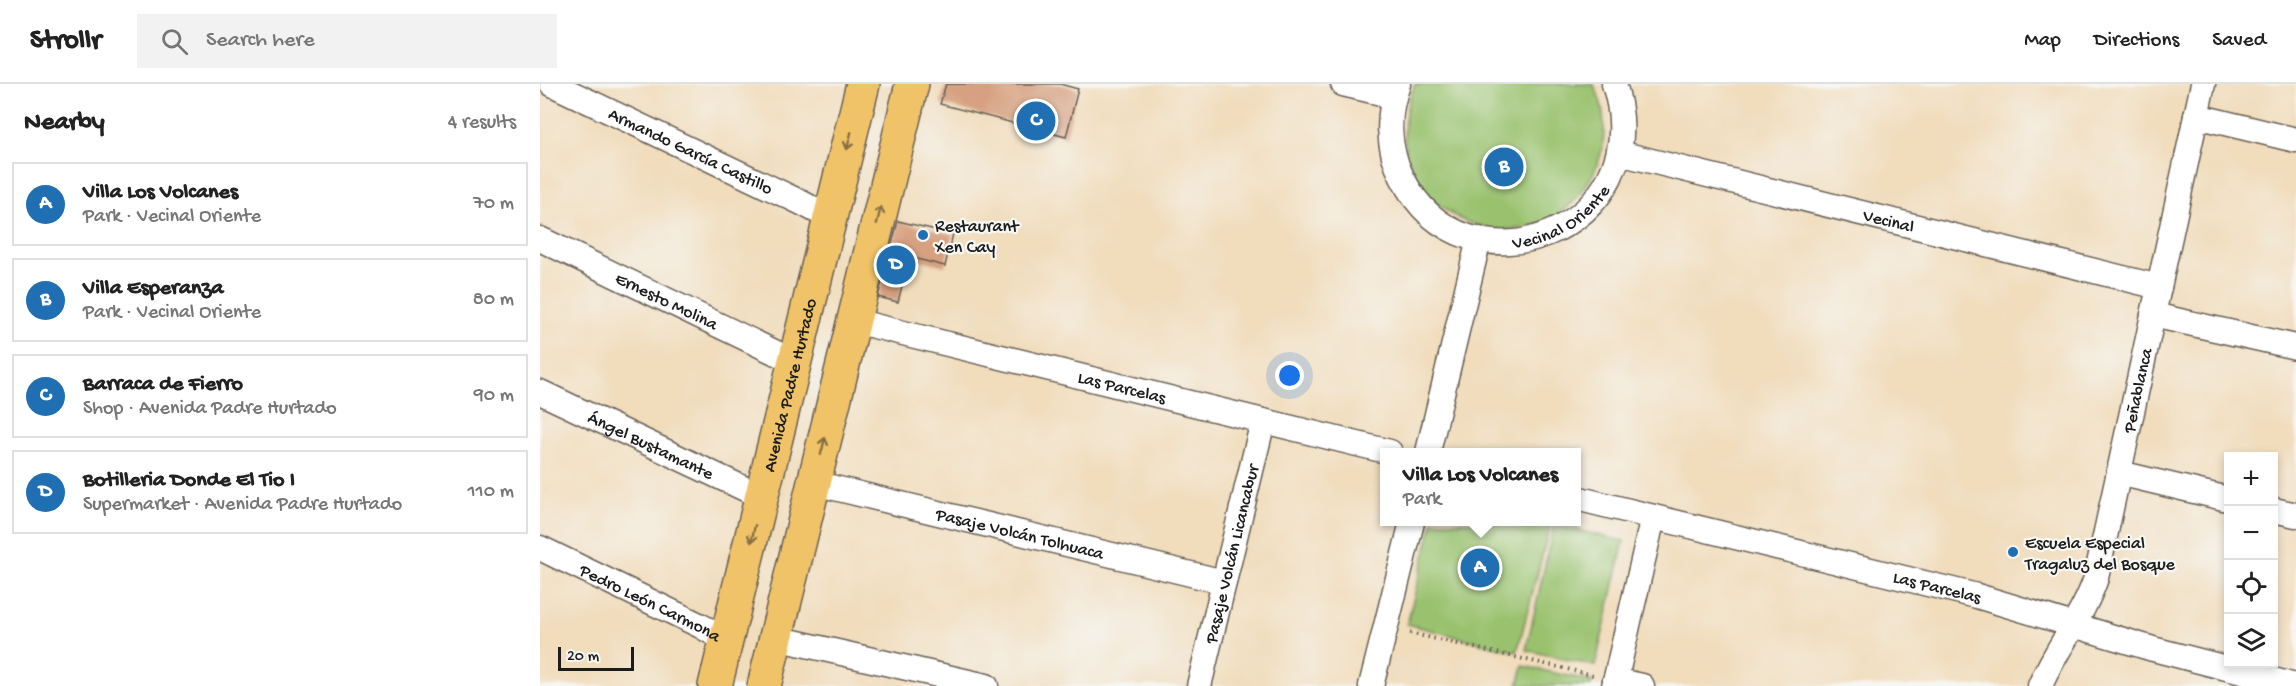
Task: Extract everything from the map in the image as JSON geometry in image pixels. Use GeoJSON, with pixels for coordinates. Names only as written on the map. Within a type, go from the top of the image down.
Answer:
{"type":"FeatureCollection","features":[{"type":"Feature","properties":{"kind":"main road","name":"Avenida Padre Hurtado"},"geometry":{"type":"LineString","coordinates":[[715,686],[863,84]]}},
{"type":"Feature","properties":{"kind":"main road"},"geometry":{"type":"LineString","coordinates":[[764,686],[912,84]]}},
{"type":"Feature","properties":{"kind":"street","name":"Armando García Castillo"},"geometry":{"type":"LineString","coordinates":[[552,84],[830,218]]}},
{"type":"Feature","properties":{"kind":"street"},"geometry":{"type":"LineString","coordinates":[[1342,84],[1396,90]]}},
{"type":"Feature","properties":{"kind":"street","name":"Vecinal Oriente"},"geometry":{"type":"LineString","coordinates":[[1396,90],[1390,115],[1391,142],[1398,169],[1406,186],[1417,201],[1445,225],[1479,239],[1499,242],[1539,237],[1576,219],[1591,206],[1603,190],[1613,172],[1619,153],[1622,118],[1614,84]]}},
{"type":"Feature","properties":{"kind":"street","name":"Peñablanca"},"geometry":{"type":"LineString","coordinates":[[2040,686],[2054,656],[2086,604],[2096,578],[2203,84]]}},
{"type":"Feature","properties":{"kind":"street"},"geometry":{"type":"LineString","coordinates":[[2196,116],[2296,140]]}},
{"type":"Feature","properties":{"kind":"street","name":"Vecinal"},"geometry":{"type":"LineString","coordinates":[[1619,153],[2159,287]]}},
{"type":"Feature","properties":{"kind":"street","name":"Ernesto Molina"},"geometry":{"type":"LineString","coordinates":[[540,238],[795,362]]}},
{"type":"Feature","properties":{"kind":"street","name":"Vecinal Oriente"},"geometry":{"type":"LineString","coordinates":[[1429,448],[1479,239]]}},
{"type":"Feature","properties":{"kind":"street"},"geometry":{"type":"LineString","coordinates":[[2153,315],[2296,348]]}},
{"type":"Feature","properties":{"kind":"street","name":"Las Parcelas"},"geometry":{"type":"LineString","coordinates":[[854,321],[1380,450]]}},
{"type":"Feature","properties":{"kind":"street","name":"Ángel Bustamante"},"geometry":{"type":"LineString","coordinates":[[540,392],[762,497]]}},
{"type":"Feature","properties":{"kind":"street","name":"Pasaje Volcán Licancabur"},"geometry":{"type":"LineString","coordinates":[[1199,686],[1263,421]]}},
{"type":"Feature","properties":{"kind":"street"},"geometry":{"type":"LineString","coordinates":[[2119,473],[2224,498]]}},
{"type":"Feature","properties":{"kind":"street","name":"Pasaje Volcán Tolhuaca"},"geometry":{"type":"LineString","coordinates":[[813,483],[1224,582]]}},
{"type":"Feature","properties":{"kind":"street","name":"Las Parcelas"},"geometry":{"type":"LineString","coordinates":[[1581,499],[1977,596],[2073,626],[2212,675],[2296,686]]}},
{"type":"Feature","properties":{"kind":"street"},"geometry":{"type":"LineString","coordinates":[[2278,511],[2296,515]]}},
{"type":"Feature","properties":{"kind":"street"},"geometry":{"type":"LineString","coordinates":[[1642,686],[1615,683],[1653,517]]}},
{"type":"Feature","properties":{"kind":"street"},"geometry":{"type":"LineString","coordinates":[[1371,686],[1411,526]]}},
{"type":"Feature","properties":{"kind":"street","name":"Pedro León Carmona"},"geometry":{"type":"LineString","coordinates":[[540,548],[701,626],[727,641]]}},
{"type":"Feature","properties":{"kind":"street"},"geometry":{"type":"LineString","coordinates":[[776,638],[976,685]]}},
{"type":"Feature","properties":{"kind":"path"},"geometry":{"type":"LineString","coordinates":[[1386,628],[1615,683]]}},
{"type":"Feature","properties":{"kind":"green space"},"geometry":{"type":"Polygon","coordinates":[[[1415,84],[1593,84],[1601,102],[1604,123],[1603,144],[1598,163],[1573,202],[1539,224],[1502,229],[1465,221],[1434,200],[1412,169],[1404,130],[1415,84]]]}},
{"type":"Feature","properties":{"kind":"green space"},"geometry":{"type":"Polygon","coordinates":[[[1432,526],[1550,526],[1517,652],[1407,624],[1432,526]]]}},
{"type":"Feature","properties":{"kind":"green space"},"geometry":{"type":"Polygon","coordinates":[[[1554,526],[1624,541],[1595,666],[1526,650],[1554,526]]]}},
{"type":"Feature","properties":{"kind":"green space"},"geometry":{"type":"Polygon","coordinates":[[[1523,666],[1592,681],[1591,686],[1518,686],[1523,666]]]}},
{"type":"Feature","properties":{"kind":"building"},"geometry":{"type":"Polygon","coordinates":[[[946,84],[1060,84],[1078,89],[1066,137],[940,104],[946,84]]]}},
{"type":"Feature","properties":{"kind":"building"},"geometry":{"type":"Polygon","coordinates":[[[898,221],[953,234],[945,266],[909,257],[898,302],[878,297],[898,221]]]}},
{"type":"Feature","properties":{"kind":"place","name":"Barraca de Fierro"},"geometry":{"type":"Point","coordinates":[1036,121]}},
{"type":"Feature","properties":{"kind":"place","name":"Villa Esperanza"},"geometry":{"type":"Point","coordinates":[1504,167]}},
{"type":"Feature","properties":{"kind":"place","name":"Restaurant Xen Cay"},"geometry":{"type":"Point","coordinates":[923,235]}},
{"type":"Feature","properties":{"kind":"place","name":"Botilleria Donde El Tio I"},"geometry":{"type":"Point","coordinates":[896,265]}},
{"type":"Feature","properties":{"kind":"place","name":"Escuela Especial Tragaluz del Bosque"},"geometry":{"type":"Point","coordinates":[2013,552]}},
{"type":"Feature","properties":{"kind":"place","name":"Villa Los Volcanes"},"geometry":{"type":"Point","coordinates":[1480,568]}}]}
